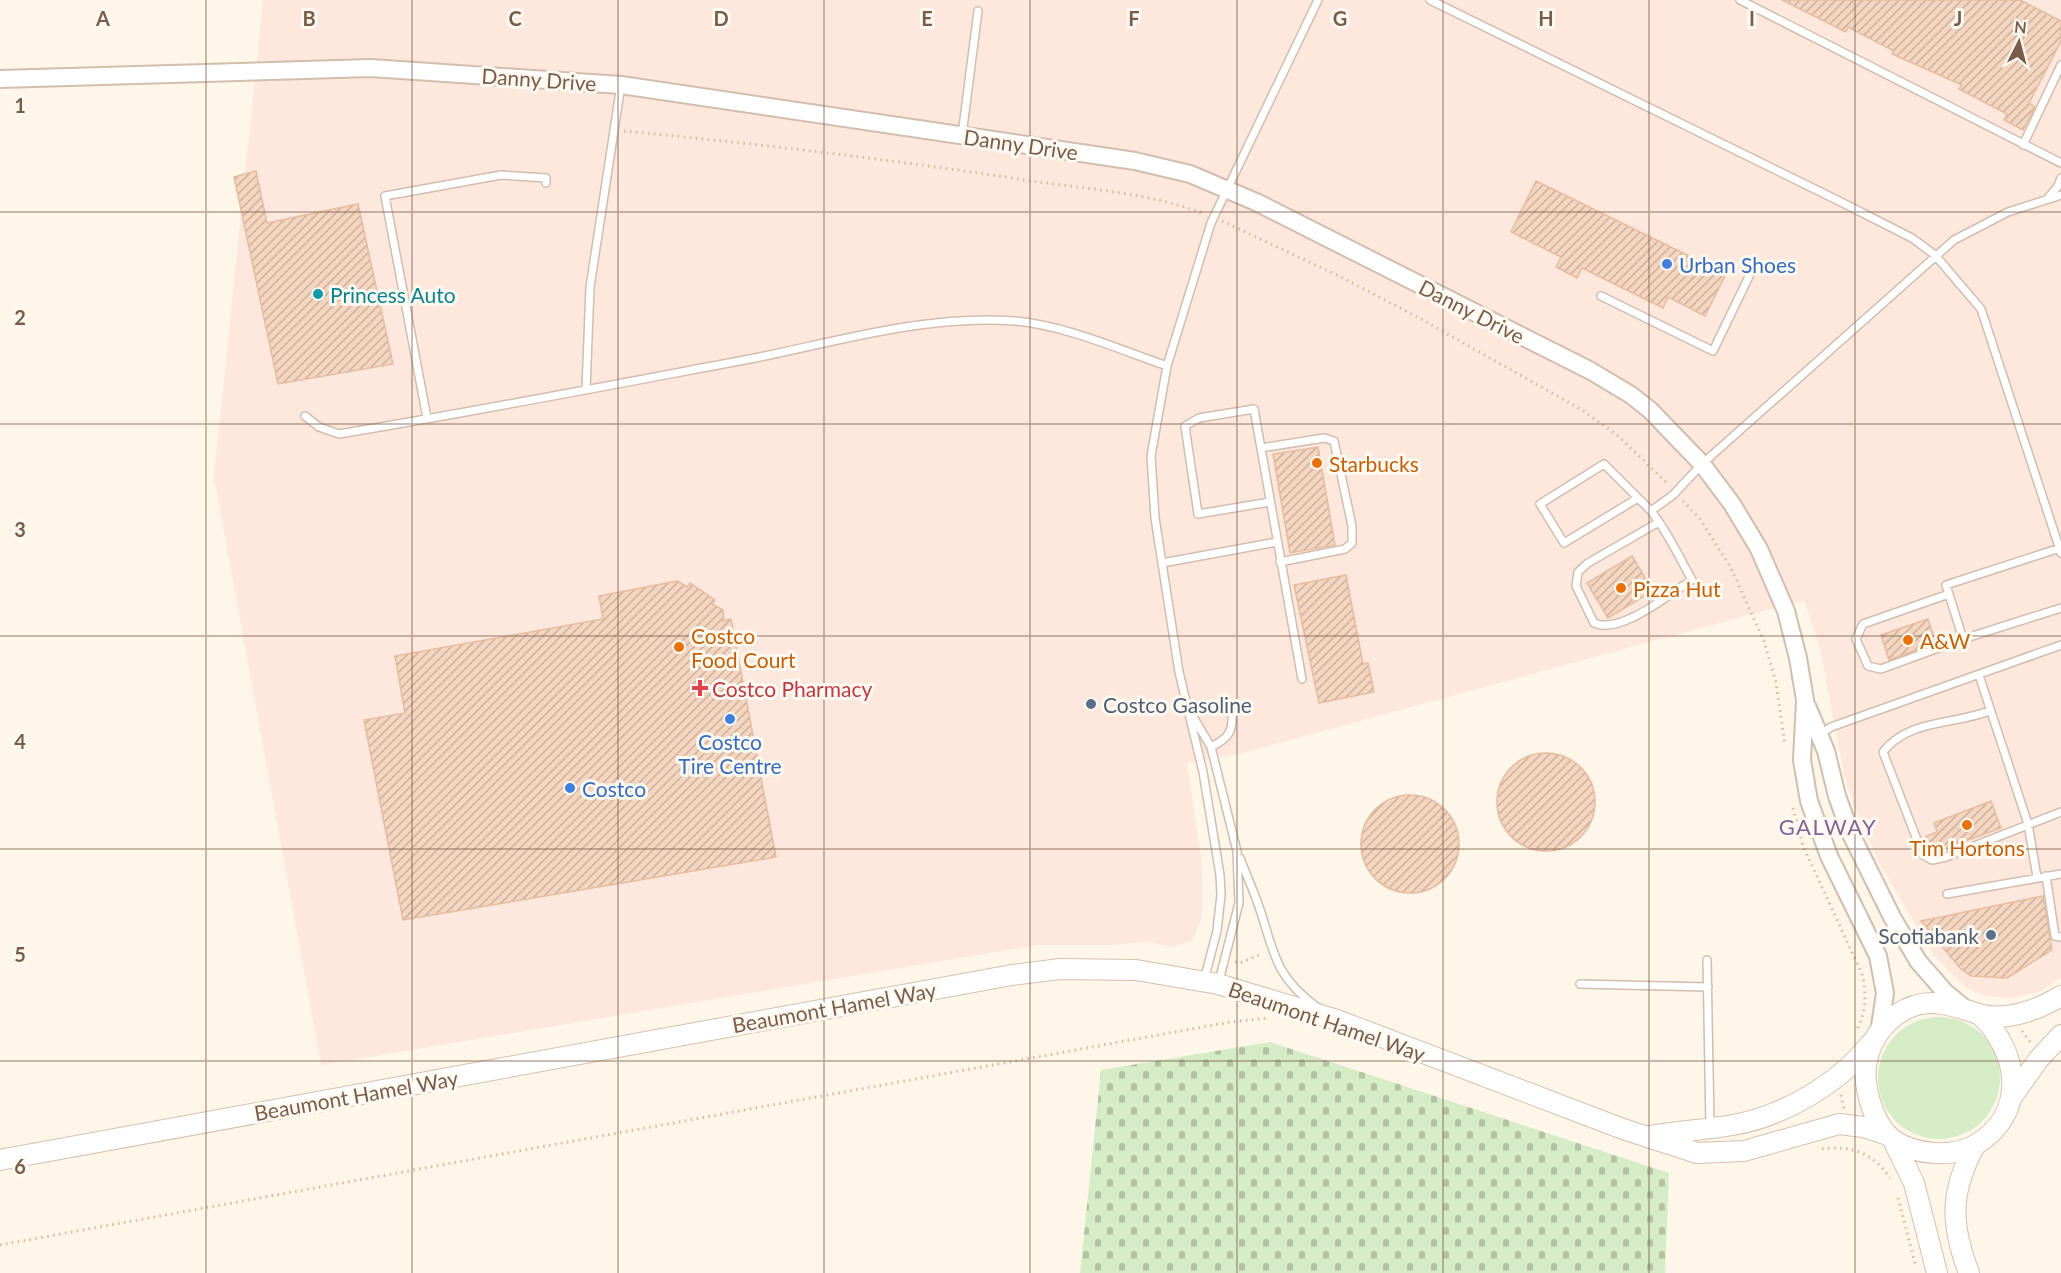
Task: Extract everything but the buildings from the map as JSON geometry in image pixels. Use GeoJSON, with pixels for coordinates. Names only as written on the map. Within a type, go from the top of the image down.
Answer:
{"type":"FeatureCollection","features":[{"type":"Feature","properties":{"kind":"main road","name":"Beaumont Hamel Way"},"geometry":{"type":"LineString","coordinates":[[0,1160],[1012,975],[1060,969],[1127,969],[1163,972],[1211,982],[1337,1020],[1697,1153],[1718,1153],[1765,1146],[1816,1129],[1839,1125],[1864,1127],[1891,1137]]}},
{"type":"Feature","properties":{"kind":"main road"},"geometry":{"type":"LineString","coordinates":[[1937,1273],[1914,1183],[1891,1137],[1872,1109],[1866,1082],[1868,1054],[1886,1024],[1908,1008],[1937,1002],[1971,1010],[2023,1013],[2061,996]]}},
{"type":"Feature","properties":{"kind":"main road"},"geometry":{"type":"LineString","coordinates":[[1971,1010],[1994,1027],[2007,1051],[2013,1080],[2011,1099]]}},
{"type":"Feature","properties":{"kind":"main road"},"geometry":{"type":"LineString","coordinates":[[1891,1137],[1907,1146],[1939,1153],[1957,1152],[1975,1145],[1995,1127],[2038,1060],[2061,1035]]}},
{"type":"Feature","properties":{"kind":"main road","name":"Beaumont Hamel Way"},"geometry":{"type":"LineString","coordinates":[[1650,1136],[1749,1121],[1809,1095],[1844,1071],[1877,1036]]}},
{"type":"Feature","properties":{"kind":"main road"},"geometry":{"type":"LineString","coordinates":[[1970,1273],[1959,1244],[1954,1211],[1958,1180],[1975,1145]]}},
{"type":"Feature","properties":{"kind":"street","name":"Danny Drive"},"geometry":{"type":"LineString","coordinates":[[0,80],[371,68],[621,85],[1135,161],[1190,174],[1227,189],[1591,371],[1631,395],[1702,464],[1746,528],[1779,591],[1798,658],[1805,700],[1802,760],[1809,801],[1829,856],[1878,957],[1884,993],[1877,1036]]}},
{"type":"Feature","properties":{"kind":"street","name":"Danny Drive"},"geometry":{"type":"LineString","coordinates":[[1805,700],[1819,735],[1850,832],[1892,917],[1918,961],[1945,992],[1971,1010]]}},
{"type":"Feature","properties":{"kind":"lane"},"geometry":{"type":"LineString","coordinates":[[1211,982],[1221,885],[1203,772],[1179,672],[1151,491],[1151,456],[1167,366],[1211,223],[1318,0]]}},
{"type":"Feature","properties":{"kind":"lane"},"geometry":{"type":"LineString","coordinates":[[1430,0],[1912,238],[1935,255],[1981,309],[2060,551],[1946,585],[1963,639]]}},
{"type":"Feature","properties":{"kind":"lane"},"geometry":{"type":"LineString","coordinates":[[1740,0],[2061,164]]}},
{"type":"Feature","properties":{"kind":"lane"},"geometry":{"type":"LineString","coordinates":[[962,135],[978,11]]}},
{"type":"Feature","properties":{"kind":"lane"},"geometry":{"type":"LineString","coordinates":[[2023,145],[2061,65]]}},
{"type":"Feature","properties":{"kind":"lane"},"geometry":{"type":"LineString","coordinates":[[586,390],[590,287],[621,85]]}},
{"type":"Feature","properties":{"kind":"lane"},"geometry":{"type":"LineString","coordinates":[[427,418],[385,196],[501,175],[546,178],[546,183]]}},
{"type":"Feature","properties":{"kind":"lane"},"geometry":{"type":"LineString","coordinates":[[2048,199],[2061,178]]}},
{"type":"Feature","properties":{"kind":"lane"},"geometry":{"type":"LineString","coordinates":[[1651,511],[1673,495],[1702,464],[1935,255],[1978,226],[2008,212],[2061,195]]}},
{"type":"Feature","properties":{"kind":"lane"},"geometry":{"type":"LineString","coordinates":[[1600,296],[1713,351],[1755,264]]}},
{"type":"Feature","properties":{"kind":"lane"},"geometry":{"type":"LineString","coordinates":[[305,416],[319,427],[339,434],[586,390],[906,328],[968,321],[1017,321],[1049,326],[1167,366]]}},
{"type":"Feature","properties":{"kind":"lane"},"geometry":{"type":"LineString","coordinates":[[1270,502],[1198,514],[1185,426],[1199,418],[1254,409],[1302,679]]}},
{"type":"Feature","properties":{"kind":"lane"},"geometry":{"type":"LineString","coordinates":[[1261,448],[1324,438],[1334,441],[1352,526],[1352,543],[1345,549],[1280,562]]}},
{"type":"Feature","properties":{"kind":"lane"},"geometry":{"type":"LineString","coordinates":[[1638,498],[1564,543],[1540,504],[1604,464],[1638,498],[1651,511],[1659,522],[1692,580],[1621,624],[1604,628],[1594,623],[1576,586],[1578,572],[1588,563],[1659,522]]}},
{"type":"Feature","properties":{"kind":"lane"},"geometry":{"type":"LineString","coordinates":[[1162,563],[1277,542]]}},
{"type":"Feature","properties":{"kind":"lane"},"geometry":{"type":"LineString","coordinates":[[1949,594],[1863,624],[1856,639],[1859,651],[1868,666],[1881,669],[1963,639],[2061,608]]}},
{"type":"Feature","properties":{"kind":"lane"},"geometry":{"type":"LineString","coordinates":[[1819,735],[1831,727],[2061,645]]}},
{"type":"Feature","properties":{"kind":"lane"},"geometry":{"type":"LineString","coordinates":[[1979,675],[2028,824],[2037,877]]}},
{"type":"Feature","properties":{"kind":"lane"},"geometry":{"type":"LineString","coordinates":[[1189,711],[1211,747],[1237,851],[1257,902],[1270,948],[1281,970],[1298,991],[1337,1020]]}},
{"type":"Feature","properties":{"kind":"lane"},"geometry":{"type":"LineString","coordinates":[[1989,711],[1971,718],[1924,726],[1893,738],[1883,752],[1923,855],[1932,860],[2061,812]]}},
{"type":"Feature","properties":{"kind":"lane"},"geometry":{"type":"LineString","coordinates":[[1211,747],[1227,739],[1230,734],[1232,712]]}},
{"type":"Feature","properties":{"kind":"lane"},"geometry":{"type":"LineString","coordinates":[[1211,982],[1239,903],[1237,851]]}},
{"type":"Feature","properties":{"kind":"lane"},"geometry":{"type":"LineString","coordinates":[[1947,894],[2061,874]]}},
{"type":"Feature","properties":{"kind":"lane"},"geometry":{"type":"LineString","coordinates":[[2046,876],[2055,936],[2061,937]]}},
{"type":"Feature","properties":{"kind":"lane"},"geometry":{"type":"LineString","coordinates":[[1707,960],[1710,1126]]}},
{"type":"Feature","properties":{"kind":"lane"},"geometry":{"type":"LineString","coordinates":[[1581,984],[1707,987]]}},
{"type":"Feature","properties":{"kind":"path"},"geometry":{"type":"LineString","coordinates":[[614,130],[829,152],[1137,197],[1195,210]]}},
{"type":"Feature","properties":{"kind":"path"},"geometry":{"type":"LineString","coordinates":[[1243,230],[1421,319],[1582,410],[1617,435],[1662,478]]}},
{"type":"Feature","properties":{"kind":"path"},"geometry":{"type":"LineString","coordinates":[[1234,962],[1240,963],[1261,954]]}},
{"type":"Feature","properties":{"kind":"path"},"geometry":{"type":"LineString","coordinates":[[0,1245],[1230,1022],[1278,1020]]}},
{"type":"Feature","properties":{"kind":"path"},"geometry":{"type":"LineString","coordinates":[[2020,1026],[2024,1037],[2034,1046]]}},
{"type":"Feature","properties":{"kind":"path"},"geometry":{"type":"LineString","coordinates":[[1837,1089],[1845,1114]]}},
{"type":"Feature","properties":{"kind":"path"},"geometry":{"type":"LineString","coordinates":[[1843,1147],[1872,1157],[1882,1167],[1894,1186]]}},
{"type":"Feature","properties":{"kind":"path"},"geometry":{"type":"LineString","coordinates":[[1897,1192],[1900,1217],[1918,1273]]}},
{"type":"Feature","properties":{"kind":"shaded area"},"geometry":{"type":"Polygon","coordinates":[[[263,0],[2061,0],[2061,977],[2042,991],[2012,998],[1986,996],[1966,988],[1934,956],[1877,859],[1856,811],[1844,775],[1820,648],[1804,600],[1235,755],[1187,763],[1201,857],[1203,894],[1201,920],[1192,941],[1173,947],[1147,942],[1111,945],[1038,945],[321,1065],[214,477],[263,0]]]}},
{"type":"Feature","properties":{"kind":"green space"},"geometry":{"type":"Polygon","coordinates":[[[1939,1017],[1962,1022],[1973,1027],[1982,1035],[1990,1044],[1995,1055],[2000,1078],[1995,1101],[1990,1112],[1982,1121],[1973,1129],[1962,1134],[1939,1139],[1916,1134],[1905,1129],[1896,1121],[1888,1112],[1883,1101],[1878,1078],[1883,1055],[1888,1044],[1896,1035],[1905,1027],[1916,1022],[1939,1017]]]}},
{"type":"Feature","properties":{"kind":"green space"},"geometry":{"type":"Polygon","coordinates":[[[1270,1042],[1669,1173],[1665,1273],[1080,1273],[1101,1070],[1270,1042]]]}},
{"type":"Feature","properties":{"kind":"place","name":"Urban Shoes"},"geometry":{"type":"Point","coordinates":[1667,264]}},
{"type":"Feature","properties":{"kind":"place","name":"Princess Auto"},"geometry":{"type":"Point","coordinates":[318,294]}},
{"type":"Feature","properties":{"kind":"place","name":"Starbucks"},"geometry":{"type":"Point","coordinates":[1317,463]}},
{"type":"Feature","properties":{"kind":"place","name":"Pizza Hut"},"geometry":{"type":"Point","coordinates":[1621,588]}},
{"type":"Feature","properties":{"kind":"place","name":"A&W"},"geometry":{"type":"Point","coordinates":[1908,640]}},
{"type":"Feature","properties":{"kind":"place","name":"Costco Food Court"},"geometry":{"type":"Point","coordinates":[679,647]}},
{"type":"Feature","properties":{"kind":"place","name":"Costco Pharmacy"},"geometry":{"type":"Point","coordinates":[700,688]}},
{"type":"Feature","properties":{"kind":"place","name":"Costco Gasoline"},"geometry":{"type":"Point","coordinates":[1091,704]}},
{"type":"Feature","properties":{"kind":"place","name":"Costco Tire Centre"},"geometry":{"type":"Point","coordinates":[730,719]}},
{"type":"Feature","properties":{"kind":"place","name":"Costco"},"geometry":{"type":"Point","coordinates":[570,788]}},
{"type":"Feature","properties":{"kind":"place","name":"Tim Hortons"},"geometry":{"type":"Point","coordinates":[1967,825]}},
{"type":"Feature","properties":{"kind":"place","name":"Scotiabank"},"geometry":{"type":"Point","coordinates":[1991,935]}},
{"type":"Feature","properties":{"kind":"district","name":"GALWAY"},"geometry":{"type":"Point","coordinates":[1828,826]}}]}
